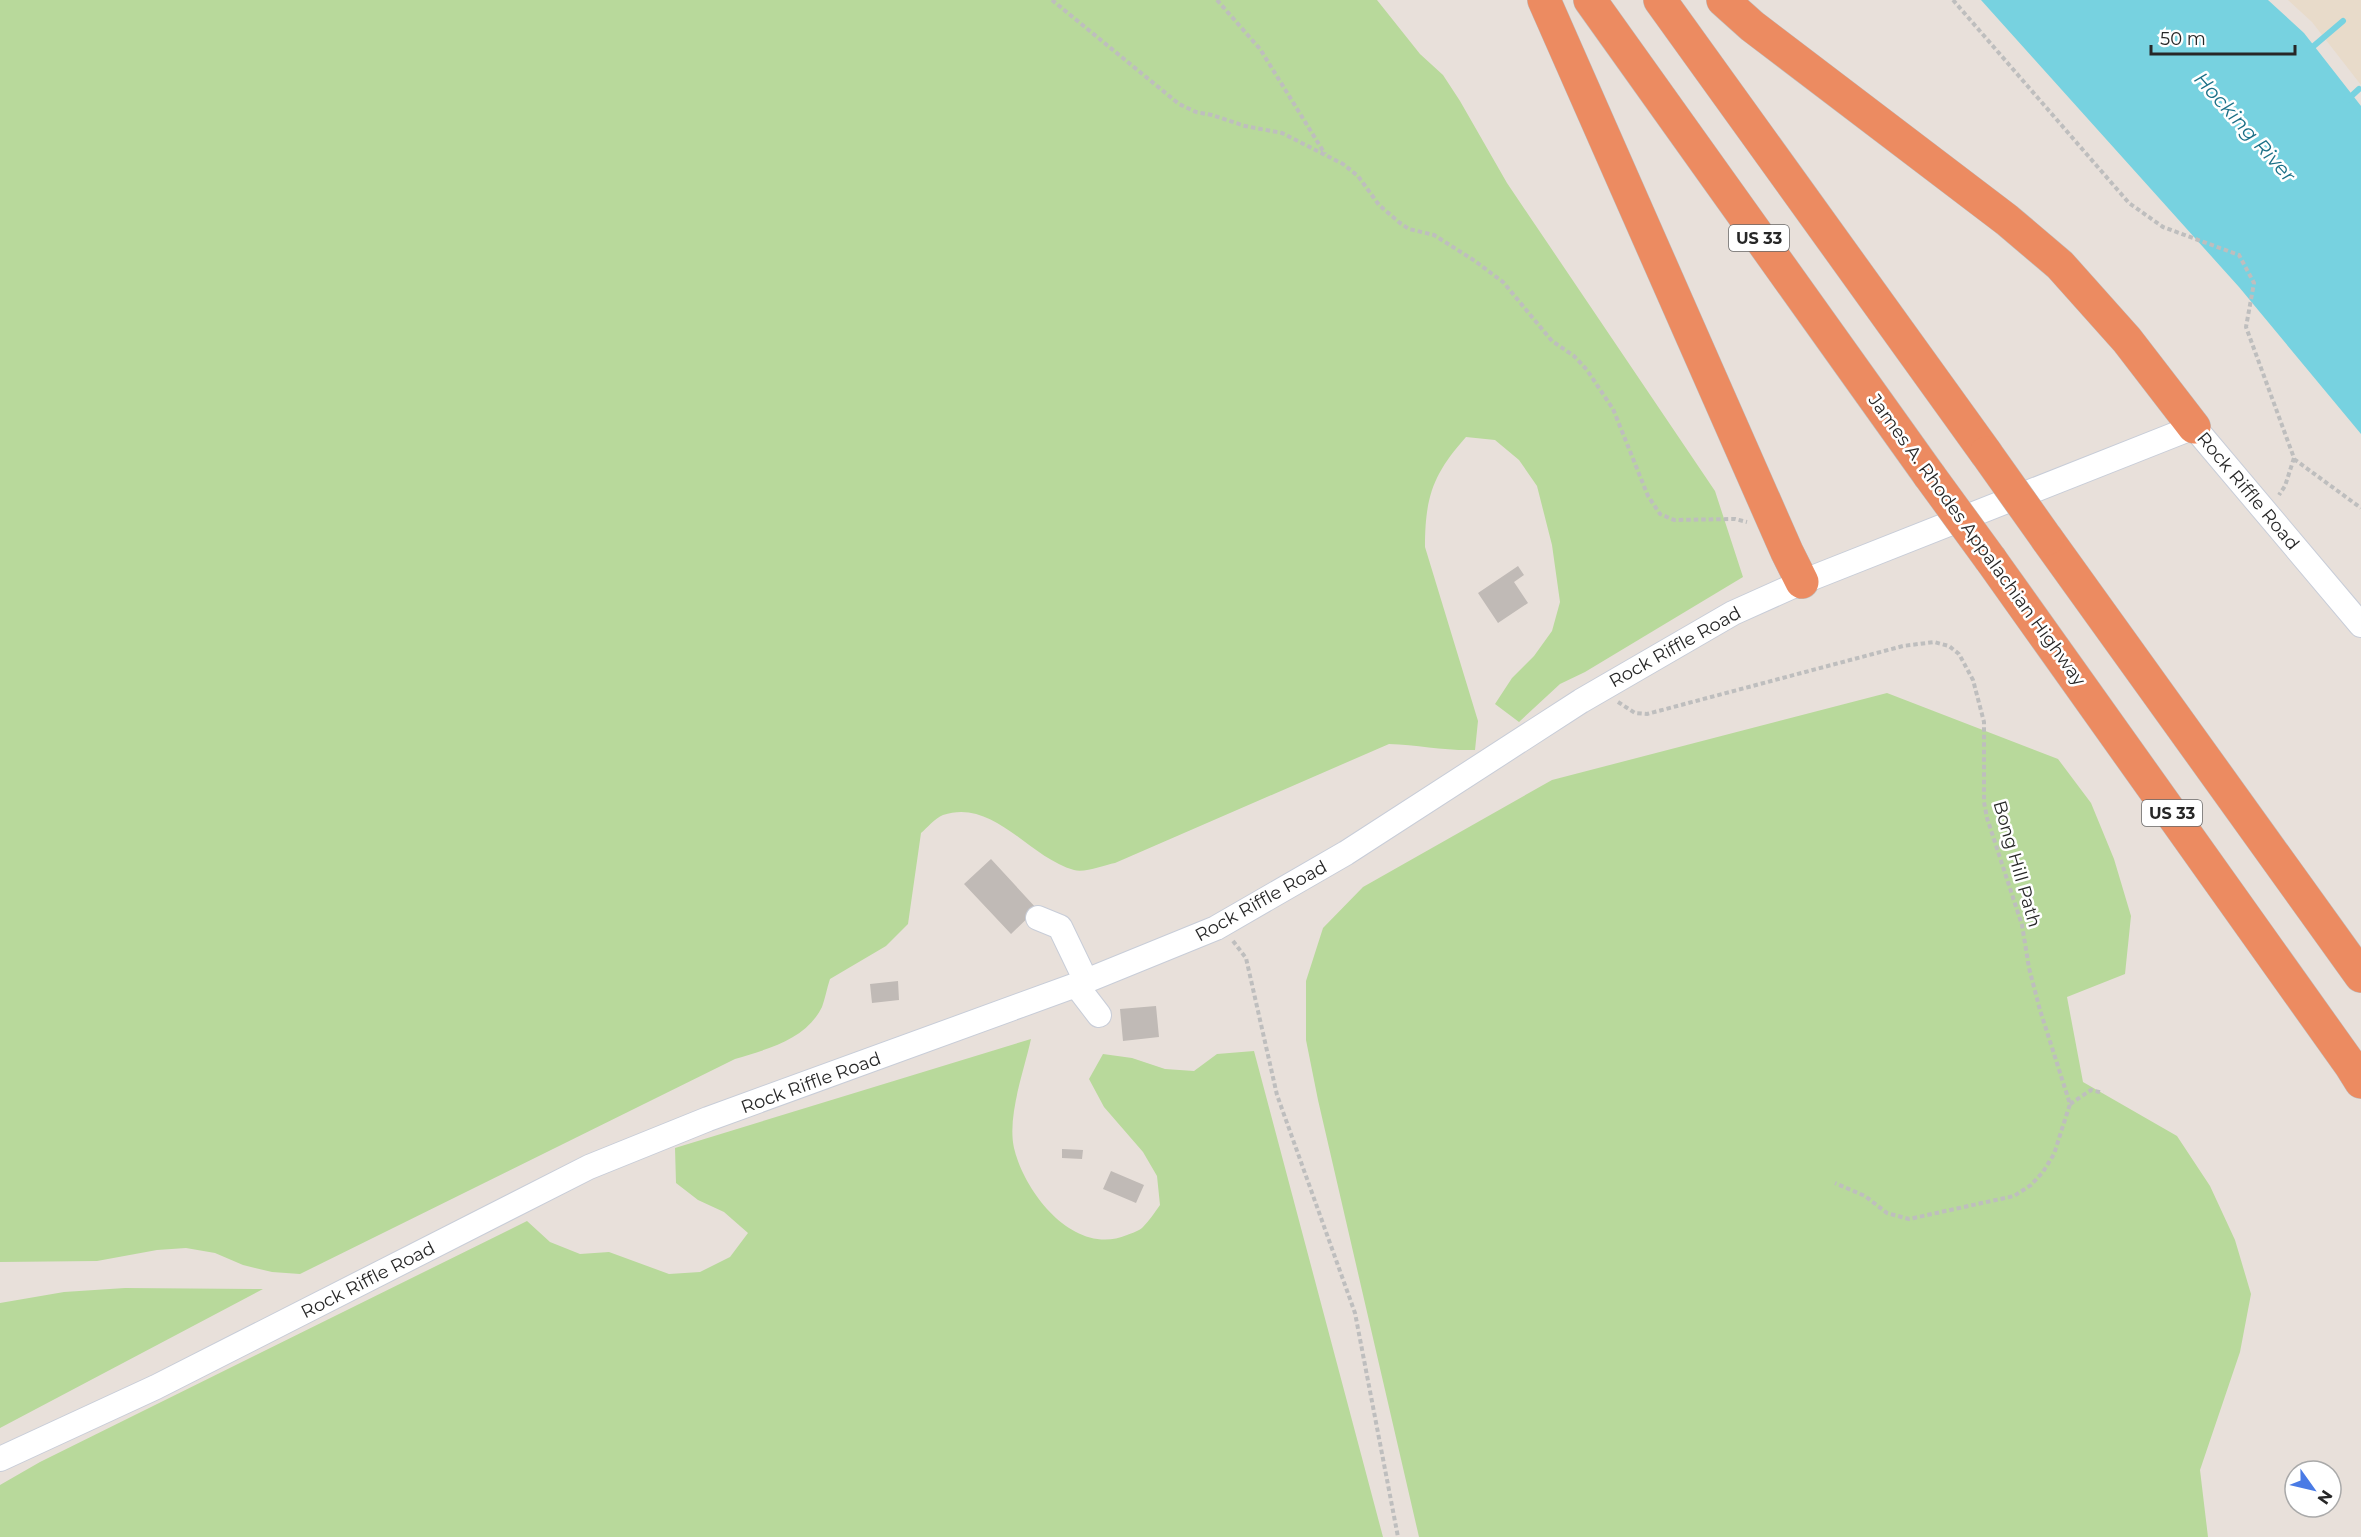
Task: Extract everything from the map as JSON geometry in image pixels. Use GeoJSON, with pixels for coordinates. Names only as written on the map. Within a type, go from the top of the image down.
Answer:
{"type":"FeatureCollection","features":[{"type":"Feature","properties":{"kind":"highway"},"geometry":{"type":"LineString","coordinates":[[1544,0],[1777,531],[1802,582]]}},
{"type":"Feature","properties":{"kind":"highway","name":"James A. Rhodes Appalachian Highway"},"geometry":{"type":"LineString","coordinates":[[1590,0],[2361,1082]]}},
{"type":"Feature","properties":{"kind":"highway","name":"US 33"},"geometry":{"type":"LineString","coordinates":[[1660,0],[2361,976]]}},
{"type":"Feature","properties":{"kind":"highway"},"geometry":{"type":"LineString","coordinates":[[1723,0],[1752,26],[2007,220],[2061,265],[2127,340],[2193,427]]}},
{"type":"Feature","properties":{"kind":"street","name":"Rock Riffle Road"},"geometry":{"type":"LineString","coordinates":[[0,1460],[156,1387],[589,1167],[708,1119],[1081,983],[1223,925],[1356,847],[1581,700],[1734,613],[1802,582],[2193,427],[2361,625]]}},
{"type":"Feature","properties":{"kind":"street"},"geometry":{"type":"LineString","coordinates":[[1038,918],[1060,927],[1081,983],[1099,1015]]}},
{"type":"Feature","properties":{"kind":"path"},"geometry":{"type":"LineString","coordinates":[[1052,0],[1154,81],[1179,104],[1196,112],[1245,126],[1282,133],[1343,164],[1358,176],[1379,205],[1400,224],[1445,241],[1503,282],[1552,341],[1574,356],[1587,370],[1612,409],[1648,496],[1660,514],[1674,520],[1735,519],[1751,525]]}},
{"type":"Feature","properties":{"kind":"path"},"geometry":{"type":"LineString","coordinates":[[1217,0],[1260,50],[1325,155]]}},
{"type":"Feature","properties":{"kind":"path"},"geometry":{"type":"LineString","coordinates":[[1953,0],[2129,203],[2163,226],[2239,255],[2254,283],[2246,327],[2294,458],[2361,508]]}},
{"type":"Feature","properties":{"kind":"path"},"geometry":{"type":"LineString","coordinates":[[2265,512],[2285,486],[2294,458]]}},
{"type":"Feature","properties":{"kind":"path","name":"Bong Hill Path"},"geometry":{"type":"LineString","coordinates":[[1614,699],[1635,713],[1647,714],[1904,646],[1934,642],[1949,646],[1959,654],[1973,680],[1984,722],[1986,818],[2022,925],[2029,968],[2040,1010],[2070,1104]]}},
{"type":"Feature","properties":{"kind":"path"},"geometry":{"type":"LineString","coordinates":[[1223,925],[1246,958],[1277,1095],[1355,1313],[1398,1537]]}},
{"type":"Feature","properties":{"kind":"path"},"geometry":{"type":"LineString","coordinates":[[1835,1183],[1865,1196],[1887,1213],[1910,1219],[2014,1196],[2031,1185],[2049,1163],[2061,1137],[2070,1104],[2091,1090],[2103,1094]]}},
{"type":"Feature","properties":{"kind":"shaded area"},"geometry":{"type":"Polygon","coordinates":[[[2288,0],[2361,0],[2361,85],[2312,22],[2288,0]]]}},
{"type":"Feature","properties":{"kind":"green space"},"geometry":{"type":"Polygon","coordinates":[[[0,0],[1377,0],[1420,54],[1443,75],[1507,183],[1715,491],[1743,577],[1585,672],[1560,684],[1519,722],[1495,704],[1512,678],[1534,656],[1552,631],[1560,602],[1552,545],[1537,486],[1519,460],[1495,440],[1466,437],[1446,463],[1433,487],[1425,529],[1425,547],[1478,721],[1475,750],[1389,744],[1115,863],[1084,870],[1074,870],[1058,863],[995,822],[979,815],[961,812],[943,815],[921,833],[908,924],[886,946],[830,979],[822,1007],[806,1028],[784,1042],[735,1059],[300,1274],[272,1272],[243,1265],[215,1253],[186,1248],[157,1250],[97,1261],[0,1262],[0,0]]]}},
{"type":"Feature","properties":{"kind":"green space"},"geometry":{"type":"Polygon","coordinates":[[[1887,693],[2058,759],[2091,803],[2114,859],[2131,916],[2125,974],[2067,997],[2083,1082],[2177,1136],[2210,1186],[2235,1240],[2251,1294],[2240,1352],[2200,1470],[2208,1537],[1419,1537],[1306,1040],[1306,981],[1323,928],[1363,887],[1552,780],[1887,693]]]}},
{"type":"Feature","properties":{"kind":"green space"},"geometry":{"type":"Polygon","coordinates":[[[1031,1039],[1014,1108],[1012,1135],[1020,1166],[1041,1202],[1055,1217],[1071,1229],[1089,1237],[1108,1239],[1140,1230],[1160,1205],[1157,1176],[1143,1152],[1104,1107],[1089,1079],[1103,1054],[1132,1058],[1165,1069],[1194,1071],[1217,1054],[1254,1051],[1383,1537],[0,1537],[0,1485],[40,1462],[527,1221],[550,1242],[580,1254],[609,1252],[669,1274],[700,1272],[730,1257],[748,1233],[724,1212],[698,1200],[676,1183],[675,1148],[1031,1039]]]}},
{"type":"Feature","properties":{"kind":"green space"},"geometry":{"type":"Polygon","coordinates":[[[125,1288],[263,1289],[0,1428],[0,1303],[64,1292],[125,1288]]]}},
{"type":"Feature","properties":{"kind":"water","name":"Hocking River"},"geometry":{"type":"Polygon","coordinates":[[[1981,0],[2268,0],[2304,33],[2361,106],[2361,434],[2239,287],[1981,0]]]}},
{"type":"Feature","properties":{"kind":"building"},"geometry":{"type":"Polygon","coordinates":[[[1518,566],[1524,575],[1514,582],[1528,603],[1498,623],[1478,593],[1518,566]]]}},
{"type":"Feature","properties":{"kind":"building"},"geometry":{"type":"Polygon","coordinates":[[[991,859],[1037,909],[1011,934],[964,884],[991,859]]]}},
{"type":"Feature","properties":{"kind":"building"},"geometry":{"type":"Polygon","coordinates":[[[898,981],[899,1000],[872,1003],[870,984],[898,981]]]}},
{"type":"Feature","properties":{"kind":"building"},"geometry":{"type":"Polygon","coordinates":[[[1156,1006],[1159,1037],[1123,1041],[1120,1009],[1156,1006]]]}},
{"type":"Feature","properties":{"kind":"building"},"geometry":{"type":"Polygon","coordinates":[[[1062,1149],[1083,1150],[1082,1159],[1062,1158],[1062,1149]]]}},
{"type":"Feature","properties":{"kind":"building"},"geometry":{"type":"Polygon","coordinates":[[[1111,1171],[1144,1185],[1136,1203],[1103,1189],[1111,1171]]]}},
{"type":"Feature","properties":{"kind":"waterway"},"geometry":{"type":"LineString","coordinates":[[2309,50],[2343,21]]}},
{"type":"Feature","properties":{"kind":"waterway"},"geometry":{"type":"LineString","coordinates":[[2346,101],[2359,89]]}}]}
